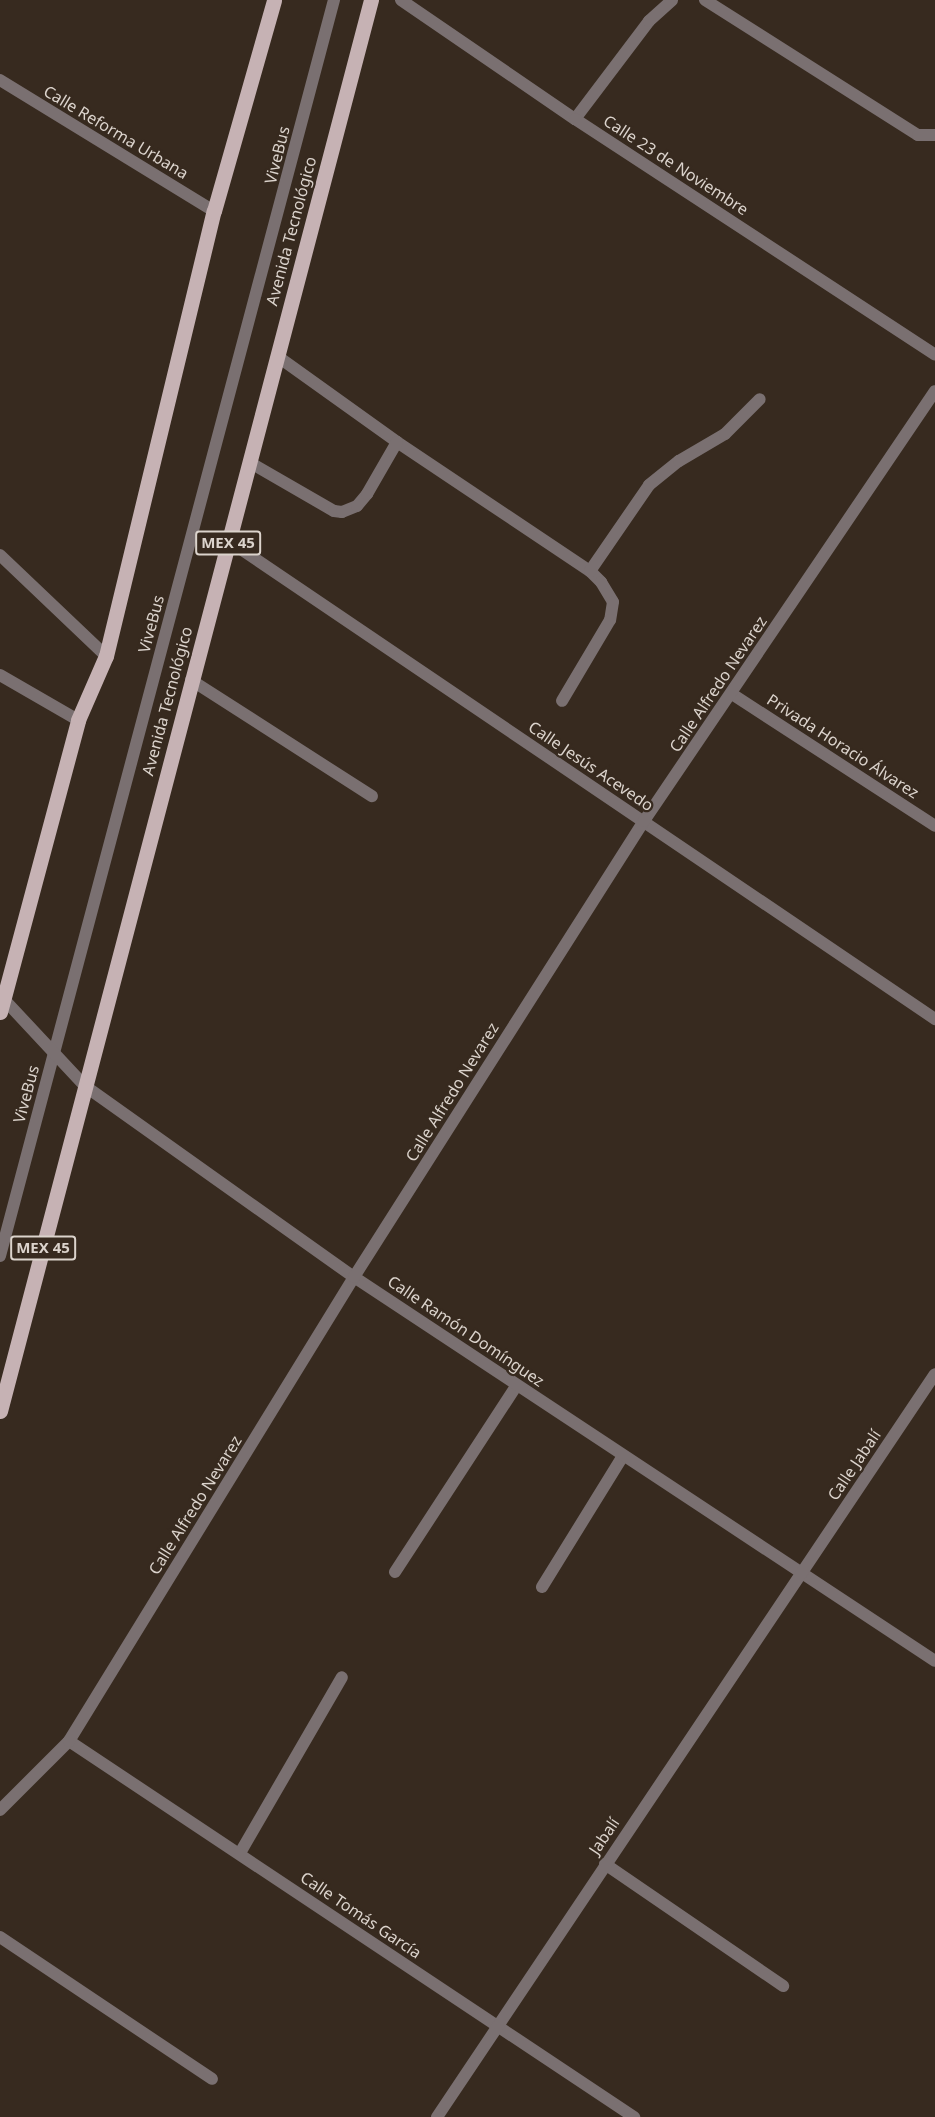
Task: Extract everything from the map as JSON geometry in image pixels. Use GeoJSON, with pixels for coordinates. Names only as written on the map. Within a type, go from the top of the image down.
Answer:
{"type":"FeatureCollection","features":[{"type":"Feature","properties":{"kind":"main road"},"geometry":{"type":"LineString","coordinates":[[1,1001],[78,720],[106,656],[214,212],[274,0]]}},
{"type":"Feature","properties":{"kind":"main road","name":"Avenida Tecnológico"},"geometry":{"type":"LineString","coordinates":[[0,1411],[371,0]]}},
{"type":"Feature","properties":{"kind":"street","name":"ViveBus"},"geometry":{"type":"LineString","coordinates":[[0,1256],[334,0]]}},
{"type":"Feature","properties":{"kind":"street","name":"Calle 23 de Noviembre"},"geometry":{"type":"LineString","coordinates":[[401,0],[575,119],[935,355]]}},
{"type":"Feature","properties":{"kind":"street"},"geometry":{"type":"LineString","coordinates":[[575,119],[649,21],[672,0]]}},
{"type":"Feature","properties":{"kind":"street"},"geometry":{"type":"LineString","coordinates":[[705,0],[918,135],[935,135]]}},
{"type":"Feature","properties":{"kind":"street","name":"Calle Reforma Urbana"},"geometry":{"type":"LineString","coordinates":[[0,80],[214,212]]}},
{"type":"Feature","properties":{"kind":"street"},"geometry":{"type":"LineString","coordinates":[[277,356],[397,442],[590,571],[609,591],[612,611],[610,620],[562,701]]}},
{"type":"Feature","properties":{"kind":"street","name":"Calle Alfredo Nevarez"},"geometry":{"type":"LineString","coordinates":[[0,1810],[69,1741],[354,1277],[644,821],[935,391]]}},
{"type":"Feature","properties":{"kind":"street"},"geometry":{"type":"LineString","coordinates":[[590,571],[649,485],[679,461],[725,434],[760,399]]}},
{"type":"Feature","properties":{"kind":"street"},"geometry":{"type":"LineString","coordinates":[[249,462],[334,511],[342,512],[357,506],[367,494],[397,442]]}},
{"type":"Feature","properties":{"kind":"street","name":"Calle Jesús Acevedo"},"geometry":{"type":"LineString","coordinates":[[229,541],[935,1019]]}},
{"type":"Feature","properties":{"kind":"street"},"geometry":{"type":"LineString","coordinates":[[0,555],[106,656]]}},
{"type":"Feature","properties":{"kind":"street"},"geometry":{"type":"LineString","coordinates":[[0,675],[78,720]]}},
{"type":"Feature","properties":{"kind":"street"},"geometry":{"type":"LineString","coordinates":[[191,680],[372,795]]}},
{"type":"Feature","properties":{"kind":"street","name":"Privada Horacio Álvarez"},"geometry":{"type":"LineString","coordinates":[[732,694],[935,826]]}},
{"type":"Feature","properties":{"kind":"street","name":"Calle Ramón Domínguez"},"geometry":{"type":"LineString","coordinates":[[1,1001],[54,1052],[85,1086],[354,1277],[800,1575],[935,1661]]}},
{"type":"Feature","properties":{"kind":"street","name":"Calle Jabalí"},"geometry":{"type":"LineString","coordinates":[[800,1575],[935,1374]]}},
{"type":"Feature","properties":{"kind":"street"},"geometry":{"type":"LineString","coordinates":[[395,1572],[517,1385]]}},
{"type":"Feature","properties":{"kind":"street"},"geometry":{"type":"LineString","coordinates":[[542,1587],[623,1456]]}},
{"type":"Feature","properties":{"kind":"street","name":"Jabalí"},"geometry":{"type":"LineString","coordinates":[[437,2117],[800,1575]]}},
{"type":"Feature","properties":{"kind":"street"},"geometry":{"type":"LineString","coordinates":[[240,1853],[342,1677]]}},
{"type":"Feature","properties":{"kind":"street","name":"Calle Tomás García"},"geometry":{"type":"LineString","coordinates":[[69,1741],[634,2117]]}},
{"type":"Feature","properties":{"kind":"street"},"geometry":{"type":"LineString","coordinates":[[605,1864],[783,1986]]}},
{"type":"Feature","properties":{"kind":"street"},"geometry":{"type":"LineString","coordinates":[[0,1937],[212,2079]]}}]}
